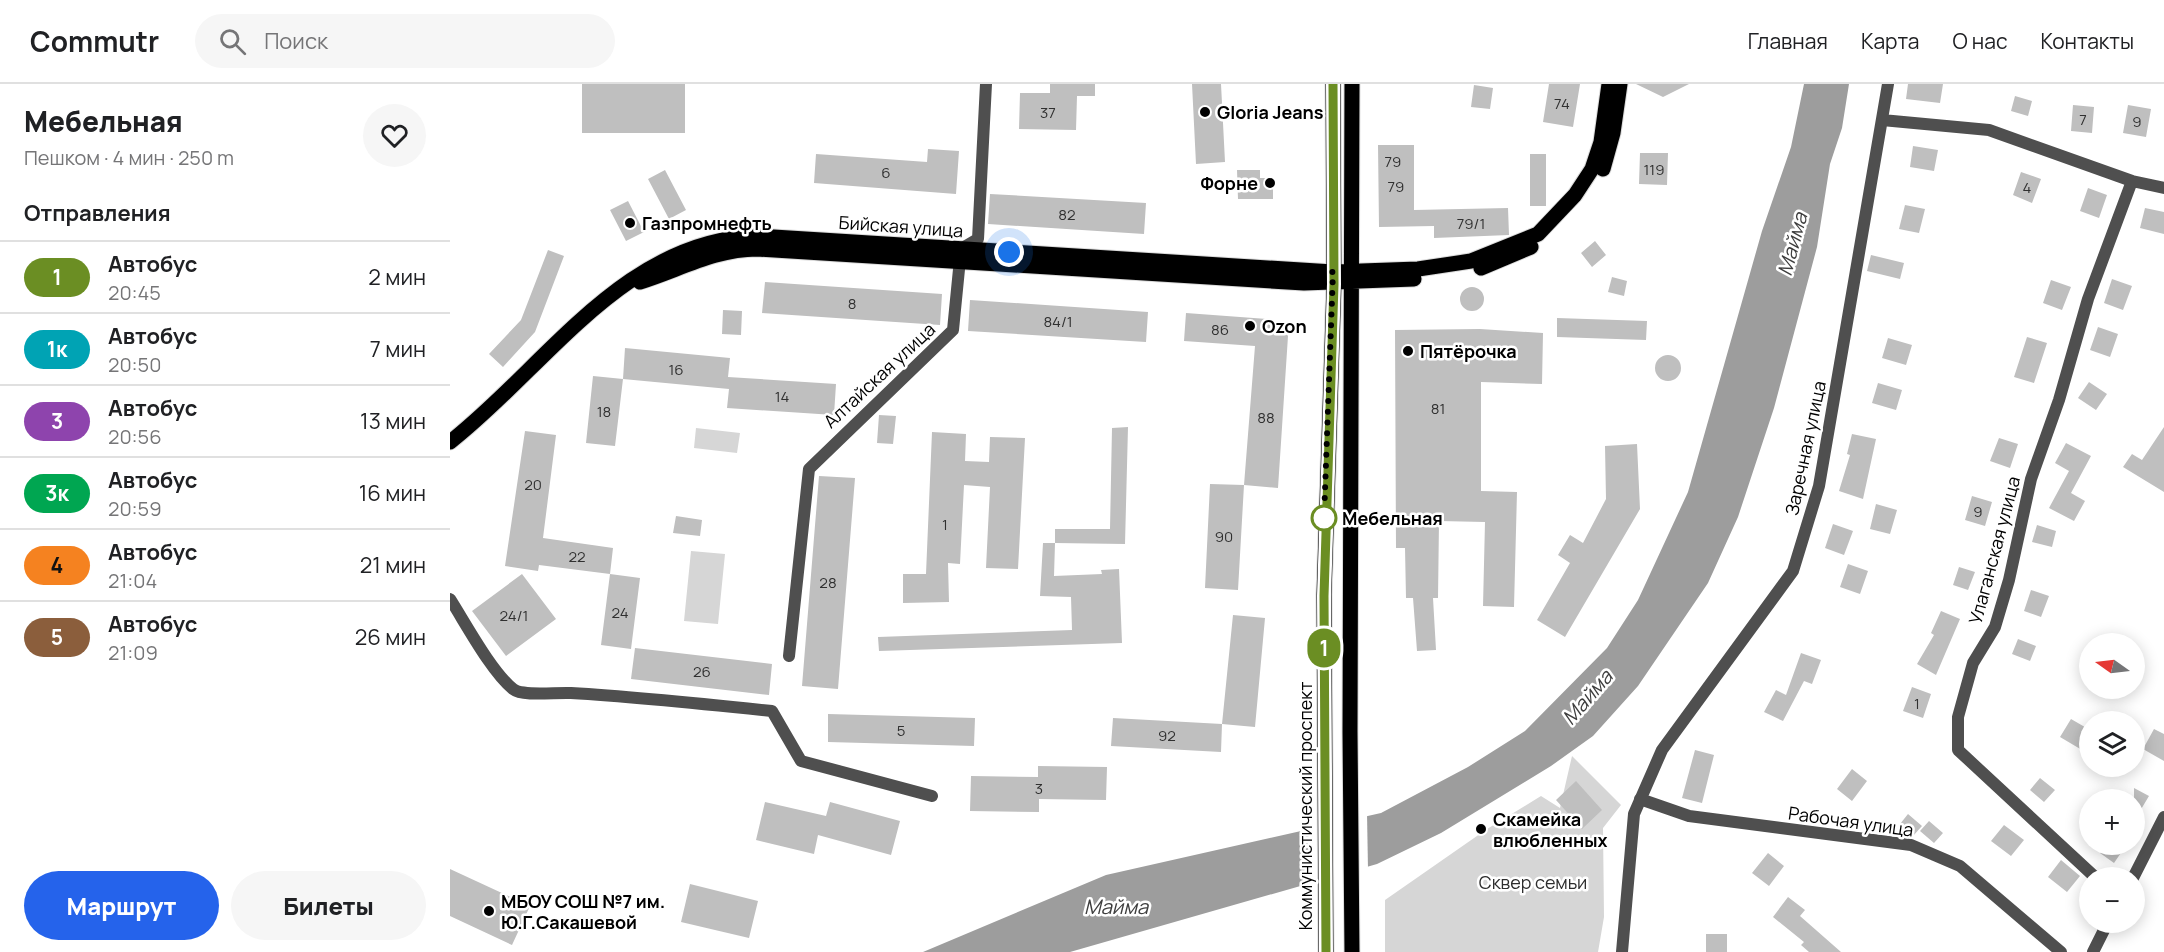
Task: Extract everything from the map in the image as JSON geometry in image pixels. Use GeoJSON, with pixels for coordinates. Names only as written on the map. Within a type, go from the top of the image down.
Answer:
{"type":"FeatureCollection","features":[{"type":"Feature","properties":{"kind":"main road","name":"Коммунистический проспект"},"geometry":{"type":"LineString","coordinates":[[1326,952],[1324,517],[1333,278],[1333,84]]}},
{"type":"Feature","properties":{"kind":"main road"},"geometry":{"type":"LineString","coordinates":[[1352,84],[1350,732],[1354,908],[1352,952]]}},
{"type":"Feature","properties":{"kind":"main road"},"geometry":{"type":"LineString","coordinates":[[1351,277],[1471,261],[1538,234],[1575,195],[1592,169],[1601,142],[1609,84]]}},
{"type":"Feature","properties":{"kind":"main road"},"geometry":{"type":"LineString","coordinates":[[1351,277],[1422,279],[1470,272],[1508,258],[1547,239],[1584,200],[1606,162],[1620,84]]}},
{"type":"Feature","properties":{"kind":"main road","name":"Бийская улица"},"geometry":{"type":"LineString","coordinates":[[450,442],[486,414],[524,372],[622,287],[665,260],[715,241],[739,237],[960,256],[1333,278],[1351,277]]}},
{"type":"Feature","properties":{"kind":"street"},"geometry":{"type":"LineString","coordinates":[[960,256],[978,239],[986,84]]}},
{"type":"Feature","properties":{"kind":"street","name":"Заречная улица"},"geometry":{"type":"LineString","coordinates":[[1622,952],[1632,825],[1640,799],[1662,750],[1793,571],[1819,486],[1888,84]]}},
{"type":"Feature","properties":{"kind":"street"},"geometry":{"type":"LineString","coordinates":[[1882,120],[1989,129],[2132,181],[2164,188]]}},
{"type":"Feature","properties":{"kind":"street","name":"Улаганская улица"},"geometry":{"type":"LineString","coordinates":[[2084,867],[1958,750],[1958,717],[1973,663],[1995,627],[2009,580],[2031,479],[2059,400],[2088,299],[2132,181]]}},
{"type":"Feature","properties":{"kind":"street","name":"Алтайская улица"},"geometry":{"type":"LineString","coordinates":[[789,656],[809,469],[953,330],[960,256]]}},
{"type":"Feature","properties":{"kind":"street"},"geometry":{"type":"LineString","coordinates":[[450,599],[499,674],[514,690],[523,694],[546,691],[622,696],[772,711],[801,762],[932,796]]}},
{"type":"Feature","properties":{"kind":"street","name":"Рабочая улица"},"geometry":{"type":"LineString","coordinates":[[1640,799],[1689,816],[1911,845],[1960,866],[2061,952]]}},
{"type":"Feature","properties":{"kind":"street"},"geometry":{"type":"LineString","coordinates":[[2139,867],[2164,817]]}},
{"type":"Feature","properties":{"kind":"street"},"geometry":{"type":"LineString","coordinates":[[2093,952],[2103,933]]}},
{"type":"Feature","properties":{"kind":"green space"},"geometry":{"type":"Polygon","coordinates":[[[696,428],[740,433],[737,453],[694,448],[696,428]]]}},
{"type":"Feature","properties":{"kind":"green space"},"geometry":{"type":"Polygon","coordinates":[[[691,551],[725,554],[718,624],[684,621],[691,551]]]}},
{"type":"Feature","properties":{"kind":"green space","name":"Сквер семьи"},"geometry":{"type":"Polygon","coordinates":[[[1572,756],[1621,805],[1603,828],[1604,917],[1598,952],[1385,952],[1385,900],[1487,829],[1541,796],[1560,808],[1572,756]]]}},
{"type":"Feature","properties":{"kind":"water","name":"Майма"},"geometry":{"type":"Polygon","coordinates":[[[1804,84],[1849,84],[1842,128],[1830,164],[1817,247],[1774,408],[1738,517],[1708,583],[1638,686],[1593,736],[1551,766],[1441,833],[1377,864],[1070,952],[923,952],[1106,875],[1381,813],[1468,767],[1525,731],[1607,648],[1638,600],[1688,492],[1762,231],[1791,147],[1804,84]]]}},
{"type":"Feature","properties":{"kind":"pier"},"geometry":{"type":"Polygon","coordinates":[[[1367,813],[1368,870],[1311,886],[1308,827],[1367,813]]]}},
{"type":"Feature","properties":{"kind":"building"},"geometry":{"type":"Polygon","coordinates":[[[582,84],[685,84],[685,133],[582,133],[582,84]]]}},
{"type":"Feature","properties":{"kind":"building"},"geometry":{"type":"Polygon","coordinates":[[[1050,84],[1095,84],[1095,96],[1077,96],[1076,130],[1019,129],[1020,93],[1050,93],[1050,84]]]}},
{"type":"Feature","properties":{"kind":"building"},"geometry":{"type":"Polygon","coordinates":[[[1192,84],[1221,84],[1225,162],[1196,164],[1192,84]]]}},
{"type":"Feature","properties":{"kind":"building"},"geometry":{"type":"Polygon","coordinates":[[[1549,84],[1580,84],[1573,127],[1543,122],[1549,84]]]}},
{"type":"Feature","properties":{"kind":"building"},"geometry":{"type":"Polygon","coordinates":[[[1636,84],[1689,84],[1663,97],[1636,84]]]}},
{"type":"Feature","properties":{"kind":"building"},"geometry":{"type":"Polygon","coordinates":[[[1908,84],[1943,84],[1940,103],[1906,99],[1908,84]]]}},
{"type":"Feature","properties":{"kind":"building"},"geometry":{"type":"Polygon","coordinates":[[[1474,85],[1493,88],[1490,109],[1471,107],[1474,85]]]}},
{"type":"Feature","properties":{"kind":"building"},"geometry":{"type":"Polygon","coordinates":[[[2015,96],[2032,101],[2028,116],[2011,111],[2015,96]]]}},
{"type":"Feature","properties":{"kind":"building"},"geometry":{"type":"Polygon","coordinates":[[[2073,105],[2094,107],[2092,133],[2071,131],[2073,105]]]}},
{"type":"Feature","properties":{"kind":"building"},"geometry":{"type":"Polygon","coordinates":[[[2128,105],[2151,109],[2146,137],[2123,133],[2128,105]]]}},
{"type":"Feature","properties":{"kind":"building"},"geometry":{"type":"Polygon","coordinates":[[[1378,145],[1414,145],[1414,210],[1508,208],[1509,235],[1434,238],[1434,226],[1379,227],[1378,145]]]}},
{"type":"Feature","properties":{"kind":"building"},"geometry":{"type":"Polygon","coordinates":[[[1913,146],[1938,150],[1934,171],[1910,167],[1913,146]]]}},
{"type":"Feature","properties":{"kind":"building"},"geometry":{"type":"Polygon","coordinates":[[[928,149],[959,151],[956,194],[814,183],[816,154],[927,162],[928,149]]]}},
{"type":"Feature","properties":{"kind":"building"},"geometry":{"type":"Polygon","coordinates":[[[1640,153],[1668,153],[1667,185],[1639,184],[1640,153]]]}},
{"type":"Feature","properties":{"kind":"building"},"geometry":{"type":"Polygon","coordinates":[[[1530,154],[1546,154],[1546,206],[1530,206],[1530,154]]]}},
{"type":"Feature","properties":{"kind":"building"},"geometry":{"type":"Polygon","coordinates":[[[665,170],[686,210],[669,219],[648,179],[665,170]]]}},
{"type":"Feature","properties":{"kind":"building"},"geometry":{"type":"Polygon","coordinates":[[[1237,170],[1260,170],[1260,178],[1273,178],[1273,199],[1238,199],[1237,170]]]}},
{"type":"Feature","properties":{"kind":"building"},"geometry":{"type":"Polygon","coordinates":[[[2021,172],[2041,179],[2032,203],[2013,195],[2021,172]]]}},
{"type":"Feature","properties":{"kind":"building"},"geometry":{"type":"Polygon","coordinates":[[[2088,188],[2107,195],[2099,218],[2080,211],[2088,188]]]}},
{"type":"Feature","properties":{"kind":"building"},"geometry":{"type":"Polygon","coordinates":[[[990,194],[1146,203],[1144,234],[988,224],[990,194]]]}},
{"type":"Feature","properties":{"kind":"building"},"geometry":{"type":"Polygon","coordinates":[[[628,201],[644,232],[626,241],[610,210],[628,201]]]}},
{"type":"Feature","properties":{"kind":"building"},"geometry":{"type":"Polygon","coordinates":[[[1905,205],[1925,209],[1919,233],[1899,229],[1905,205]]]}},
{"type":"Feature","properties":{"kind":"building"},"geometry":{"type":"Polygon","coordinates":[[[2145,208],[2164,212],[2164,234],[2140,228],[2145,208]]]}},
{"type":"Feature","properties":{"kind":"building"},"geometry":{"type":"Polygon","coordinates":[[[1595,241],[1606,255],[1592,267],[1581,253],[1595,241]]]}},
{"type":"Feature","properties":{"kind":"building"},"geometry":{"type":"Polygon","coordinates":[[[548,250],[564,256],[535,332],[503,367],[489,354],[521,320],[548,250]]]}},
{"type":"Feature","properties":{"kind":"building"},"geometry":{"type":"Polygon","coordinates":[[[1871,255],[1904,263],[1900,279],[1867,271],[1871,255]]]}},
{"type":"Feature","properties":{"kind":"building"},"geometry":{"type":"Polygon","coordinates":[[[1612,277],[1627,281],[1624,296],[1608,292],[1612,277]]]}},
{"type":"Feature","properties":{"kind":"building"},"geometry":{"type":"Polygon","coordinates":[[[2112,279],[2132,286],[2123,310],[2104,303],[2112,279]]]}},
{"type":"Feature","properties":{"kind":"building"},"geometry":{"type":"Polygon","coordinates":[[[2051,280],[2071,287],[2062,310],[2043,303],[2051,280]]]}},
{"type":"Feature","properties":{"kind":"building"},"geometry":{"type":"Polygon","coordinates":[[[765,282],[942,294],[940,325],[762,313],[765,282]]]}},
{"type":"Feature","properties":{"kind":"building"},"geometry":{"type":"Polygon","coordinates":[[[1472,287],[1477,288],[1483,294],[1483,304],[1477,310],[1472,311],[1467,310],[1461,304],[1460,299],[1461,294],[1467,288],[1472,287]]]}},
{"type":"Feature","properties":{"kind":"building"},"geometry":{"type":"Polygon","coordinates":[[[970,300],[1148,312],[1146,342],[968,331],[970,300]]]}},
{"type":"Feature","properties":{"kind":"building"},"geometry":{"type":"Polygon","coordinates":[[[723,310],[742,311],[741,335],[722,334],[723,310]]]}},
{"type":"Feature","properties":{"kind":"building"},"geometry":{"type":"Polygon","coordinates":[[[1186,313],[1267,319],[1283,327],[1288,336],[1278,488],[1244,485],[1255,346],[1184,341],[1186,313]]]}},
{"type":"Feature","properties":{"kind":"building"},"geometry":{"type":"Polygon","coordinates":[[[1557,318],[1647,321],[1646,340],[1557,337],[1557,318]]]}},
{"type":"Feature","properties":{"kind":"building"},"geometry":{"type":"Polygon","coordinates":[[[2098,327],[2118,334],[2110,357],[2090,350],[2098,327]]]}},
{"type":"Feature","properties":{"kind":"building"},"geometry":{"type":"Polygon","coordinates":[[[1480,329],[1543,333],[1542,384],[1481,382],[1481,491],[1517,492],[1514,607],[1483,606],[1485,522],[1439,521],[1438,598],[1433,598],[1436,650],[1417,651],[1413,598],[1406,598],[1405,548],[1396,548],[1395,330],[1480,329]]]}},
{"type":"Feature","properties":{"kind":"building"},"geometry":{"type":"Polygon","coordinates":[[[2027,337],[2047,343],[2034,383],[2014,377],[2027,337]]]}},
{"type":"Feature","properties":{"kind":"building"},"geometry":{"type":"Polygon","coordinates":[[[1888,338],[1912,345],[1906,365],[1882,358],[1888,338]]]}},
{"type":"Feature","properties":{"kind":"building"},"geometry":{"type":"Polygon","coordinates":[[[625,348],[730,358],[728,377],[836,384],[834,415],[727,408],[729,389],[623,379],[625,348]]]}},
{"type":"Feature","properties":{"kind":"building"},"geometry":{"type":"Polygon","coordinates":[[[1668,355],[1677,359],[1681,368],[1677,377],[1668,381],[1659,377],[1655,368],[1659,359],[1668,355]]]}},
{"type":"Feature","properties":{"kind":"building"},"geometry":{"type":"Polygon","coordinates":[[[593,376],[623,379],[615,446],[586,443],[593,376]]]}},
{"type":"Feature","properties":{"kind":"building"},"geometry":{"type":"Polygon","coordinates":[[[2089,382],[2107,394],[2096,410],[2078,398],[2089,382]]]}},
{"type":"Feature","properties":{"kind":"building"},"geometry":{"type":"Polygon","coordinates":[[[1878,383],[1902,390],[1896,410],[1872,403],[1878,383]]]}},
{"type":"Feature","properties":{"kind":"building"},"geometry":{"type":"Polygon","coordinates":[[[879,415],[896,416],[893,444],[877,443],[879,415]]]}},
{"type":"Feature","properties":{"kind":"building"},"geometry":{"type":"Polygon","coordinates":[[[1128,427],[1125,544],[1055,543],[1055,529],[1110,529],[1112,428],[1128,427]]]}},
{"type":"Feature","properties":{"kind":"building"},"geometry":{"type":"Polygon","coordinates":[[[2164,427],[2164,492],[2123,467],[2132,454],[2142,460],[2164,427]]]}},
{"type":"Feature","properties":{"kind":"building"},"geometry":{"type":"Polygon","coordinates":[[[525,431],[556,435],[543,538],[613,548],[610,574],[539,565],[538,571],[505,566],[525,431]]]}},
{"type":"Feature","properties":{"kind":"building"},"geometry":{"type":"Polygon","coordinates":[[[932,432],[966,434],[965,461],[989,462],[990,437],[1025,438],[1018,569],[986,568],[990,487],[964,485],[960,564],[948,563],[949,602],[903,603],[903,574],[926,574],[932,432]]]}},
{"type":"Feature","properties":{"kind":"building"},"geometry":{"type":"Polygon","coordinates":[[[1852,434],[1876,439],[1863,499],[1839,491],[1850,455],[1847,454],[1852,434]]]}},
{"type":"Feature","properties":{"kind":"building"},"geometry":{"type":"Polygon","coordinates":[[[1999,438],[2018,444],[2010,468],[1990,461],[1999,438]]]}},
{"type":"Feature","properties":{"kind":"building"},"geometry":{"type":"Polygon","coordinates":[[[2066,443],[2091,456],[2071,493],[2085,501],[2074,521],[2049,508],[2069,471],[2055,463],[2066,443]]]}},
{"type":"Feature","properties":{"kind":"building"},"geometry":{"type":"Polygon","coordinates":[[[1637,444],[1640,509],[1565,637],[1537,620],[1570,563],[1558,555],[1570,535],[1583,543],[1606,499],[1605,446],[1637,444]]]}},
{"type":"Feature","properties":{"kind":"building"},"geometry":{"type":"Polygon","coordinates":[[[819,476],[855,478],[838,689],[802,686],[819,476]]]}},
{"type":"Feature","properties":{"kind":"building"},"geometry":{"type":"Polygon","coordinates":[[[1210,484],[1244,485],[1238,590],[1205,588],[1210,484]]]}},
{"type":"Feature","properties":{"kind":"building"},"geometry":{"type":"Polygon","coordinates":[[[1972,496],[1992,502],[1985,526],[1965,520],[1972,496]]]}},
{"type":"Feature","properties":{"kind":"building"},"geometry":{"type":"Polygon","coordinates":[[[1876,504],[1897,510],[1890,534],[1870,529],[1876,504]]]}},
{"type":"Feature","properties":{"kind":"building"},"geometry":{"type":"Polygon","coordinates":[[[676,516],[702,520],[700,536],[673,533],[676,516]]]}},
{"type":"Feature","properties":{"kind":"building"},"geometry":{"type":"Polygon","coordinates":[[[1833,524],[1853,531],[1844,555],[1825,548],[1833,524]]]}},
{"type":"Feature","properties":{"kind":"building"},"geometry":{"type":"Polygon","coordinates":[[[2037,525],[2056,531],[2052,547],[2032,542],[2037,525]]]}},
{"type":"Feature","properties":{"kind":"building"},"geometry":{"type":"Polygon","coordinates":[[[1043,543],[1055,543],[1054,576],[1102,574],[1101,570],[1119,569],[1122,643],[879,651],[878,637],[1072,630],[1071,597],[1040,596],[1043,543]]]}},
{"type":"Feature","properties":{"kind":"building"},"geometry":{"type":"Polygon","coordinates":[[[1848,564],[1868,571],[1860,594],[1840,587],[1848,564]]]}},
{"type":"Feature","properties":{"kind":"building"},"geometry":{"type":"Polygon","coordinates":[[[1959,567],[1975,572],[1968,590],[1953,585],[1959,567]]]}},
{"type":"Feature","properties":{"kind":"building"},"geometry":{"type":"Polygon","coordinates":[[[522,574],[556,619],[506,656],[472,611],[522,574]]]}},
{"type":"Feature","properties":{"kind":"building"},"geometry":{"type":"Polygon","coordinates":[[[610,574],[640,578],[631,649],[601,645],[610,574]]]}},
{"type":"Feature","properties":{"kind":"building"},"geometry":{"type":"Polygon","coordinates":[[[2031,590],[2049,596],[2041,617],[2024,611],[2031,590]]]}},
{"type":"Feature","properties":{"kind":"building"},"geometry":{"type":"Polygon","coordinates":[[[1941,611],[1960,619],[1936,675],[1917,664],[1934,635],[1931,633],[1941,611]]]}},
{"type":"Feature","properties":{"kind":"building"},"geometry":{"type":"Polygon","coordinates":[[[1233,615],[1265,618],[1255,727],[1222,724],[1233,615]]]}},
{"type":"Feature","properties":{"kind":"building"},"geometry":{"type":"Polygon","coordinates":[[[2018,639],[2036,646],[2030,661],[2012,654],[2018,639]]]}},
{"type":"Feature","properties":{"kind":"building"},"geometry":{"type":"Polygon","coordinates":[[[635,648],[772,664],[769,695],[631,679],[635,648]]]}},
{"type":"Feature","properties":{"kind":"building"},"geometry":{"type":"Polygon","coordinates":[[[1801,653],[1821,660],[1812,684],[1804,681],[1783,721],[1764,712],[1776,690],[1786,695],[1801,653]]]}},
{"type":"Feature","properties":{"kind":"building"},"geometry":{"type":"Polygon","coordinates":[[[1912,687],[1931,694],[1923,718],[1903,711],[1912,687]]]}},
{"type":"Feature","properties":{"kind":"building"},"geometry":{"type":"Polygon","coordinates":[[[828,714],[975,718],[974,746],[828,742],[828,714]]]}},
{"type":"Feature","properties":{"kind":"building"},"geometry":{"type":"Polygon","coordinates":[[[1113,718],[1222,724],[1221,752],[1111,746],[1113,718]]]}},
{"type":"Feature","properties":{"kind":"building"},"geometry":{"type":"Polygon","coordinates":[[[2071,719],[2079,724],[2079,748],[2060,737],[2071,719]]]}},
{"type":"Feature","properties":{"kind":"building"},"geometry":{"type":"Polygon","coordinates":[[[2154,729],[2164,734],[2164,761],[2145,750],[2145,745],[2154,729]]]}},
{"type":"Feature","properties":{"kind":"building"},"geometry":{"type":"Polygon","coordinates":[[[1695,750],[1714,755],[1702,803],[1682,798],[1695,750]]]}},
{"type":"Feature","properties":{"kind":"building"},"geometry":{"type":"Polygon","coordinates":[[[1038,766],[1107,767],[1106,800],[1039,799],[1039,812],[970,811],[971,776],[1038,777],[1038,766]]]}},
{"type":"Feature","properties":{"kind":"building"},"geometry":{"type":"Polygon","coordinates":[[[1852,769],[1867,781],[1852,801],[1837,789],[1852,769]]]}},
{"type":"Feature","properties":{"kind":"building"},"geometry":{"type":"Polygon","coordinates":[[[2040,778],[2055,790],[2044,802],[2030,790],[2040,778]]]}},
{"type":"Feature","properties":{"kind":"building"},"geometry":{"type":"Polygon","coordinates":[[[1576,781],[1602,810],[1582,829],[1556,800],[1576,781]]]}},
{"type":"Feature","properties":{"kind":"building"},"geometry":{"type":"Polygon","coordinates":[[[765,802],[826,816],[830,802],[900,821],[891,855],[818,835],[814,854],[756,840],[765,802]]]}},
{"type":"Feature","properties":{"kind":"building"},"geometry":{"type":"Polygon","coordinates":[[[1908,814],[1922,826],[1913,836],[1900,824],[1908,814]]]}},
{"type":"Feature","properties":{"kind":"building"},"geometry":{"type":"Polygon","coordinates":[[[1929,821],[1943,833],[1934,843],[1920,831],[1929,821]]]}},
{"type":"Feature","properties":{"kind":"building"},"geometry":{"type":"Polygon","coordinates":[[[2004,825],[2024,840],[2011,856],[1991,841],[2004,825]]]}},
{"type":"Feature","properties":{"kind":"building"},"geometry":{"type":"Polygon","coordinates":[[[1768,853],[1784,866],[1769,886],[1752,873],[1768,853]]]}},
{"type":"Feature","properties":{"kind":"building"},"geometry":{"type":"Polygon","coordinates":[[[2103,855],[2119,855],[2114,863],[2103,855]]]}},
{"type":"Feature","properties":{"kind":"building"},"geometry":{"type":"Polygon","coordinates":[[[2061,860],[2079,875],[2067,892],[2048,877],[2061,860]]]}},
{"type":"Feature","properties":{"kind":"building","name":"МБОУ СОШ №7 им. Ю.Г.Сакашевой"},"geometry":{"type":"Polygon","coordinates":[[[450,869],[530,906],[512,945],[450,916],[450,869]]]}},
{"type":"Feature","properties":{"kind":"building"},"geometry":{"type":"Polygon","coordinates":[[[690,884],[758,901],[749,938],[681,922],[690,884]]]}},
{"type":"Feature","properties":{"kind":"building"},"geometry":{"type":"Polygon","coordinates":[[[1788,897],[1805,910],[1800,916],[1841,952],[1809,952],[1801,945],[1804,942],[1773,917],[1788,897]]]}},
{"type":"Feature","properties":{"kind":"building"},"geometry":{"type":"Polygon","coordinates":[[[1706,934],[1727,934],[1727,952],[1706,952],[1706,934]]]}},
{"type":"Feature","properties":{"kind":"bus line","name":"1"},"geometry":{"type":"LineString","coordinates":[[1326,952],[1324,517],[1334,284],[1333,84]]}},
{"type":"Feature","properties":{"kind":"place","name":"Gloria Jeans"},"geometry":{"type":"Point","coordinates":[1205,112]}},
{"type":"Feature","properties":{"kind":"place","name":"Форне"},"geometry":{"type":"Point","coordinates":[1270,183]}},
{"type":"Feature","properties":{"kind":"place","name":"Газпромнефть"},"geometry":{"type":"Point","coordinates":[630,223]}},
{"type":"Feature","properties":{"kind":"place","name":"Ozon"},"geometry":{"type":"Point","coordinates":[1250,326]}},
{"type":"Feature","properties":{"kind":"place","name":"Пятёрочка"},"geometry":{"type":"Point","coordinates":[1408,351]}},
{"type":"Feature","properties":{"kind":"place","name":"Мебельная"},"geometry":{"type":"Point","coordinates":[1324,518]}},
{"type":"Feature","properties":{"kind":"place","name":"Скамейка влюбленных"},"geometry":{"type":"Point","coordinates":[1481,829]}},
{"type":"Feature","properties":{"kind":"place","name":"МБОУ СОШ №7 им. Ю.Г.Сакашевой"},"geometry":{"type":"Point","coordinates":[489,911]}},
{"type":"Feature","properties":{"kind":"route"},"geometry":{"type":"LineString","coordinates":[[1009,252],[1333,272],[1324,518]]}}]}
